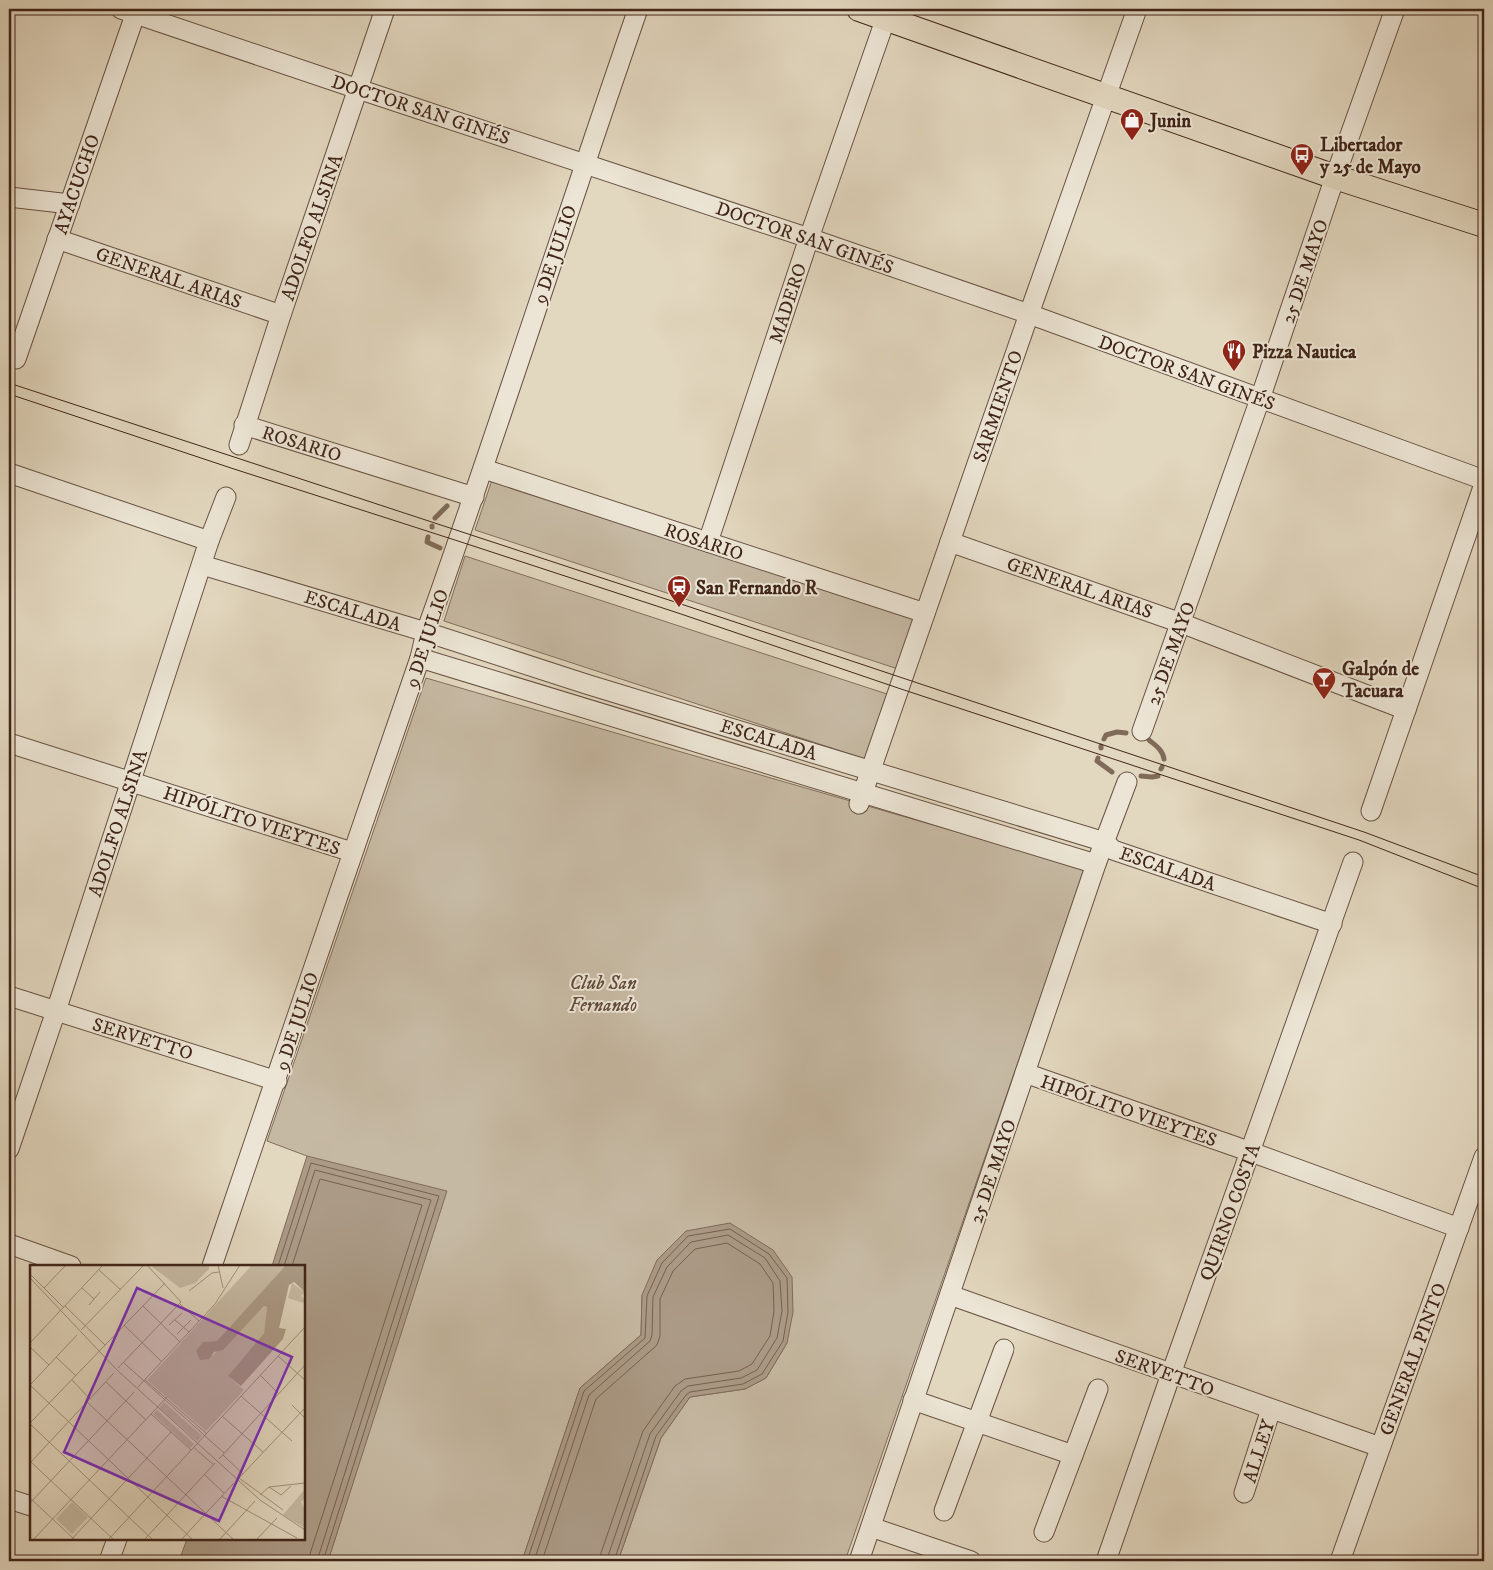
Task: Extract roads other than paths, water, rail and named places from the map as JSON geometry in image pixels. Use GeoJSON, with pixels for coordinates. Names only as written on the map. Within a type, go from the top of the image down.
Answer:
{"type":"FeatureCollection","features":[{"type":"Feature","properties":{"kind":"main road"},"geometry":{"type":"LineString","coordinates":[[859,9],[887,13],[1107,96],[1336,177],[1484,225]]}},
{"type":"Feature","properties":{"kind":"street","name":"ADOLFO ALSINA"},"geometry":{"type":"LineString","coordinates":[[239,445],[244,425],[385,9]]}},
{"type":"Feature","properties":{"kind":"street","name":"9 DE JULIO"},"geometry":{"type":"LineString","coordinates":[[212,1265],[277,1080],[352,852],[420,658],[426,632],[484,469],[584,163],[638,9]]}},
{"type":"Feature","properties":{"kind":"street","name":"SARMIENTO"},"geometry":{"type":"LineString","coordinates":[[860,798],[1137,9]]}},
{"type":"Feature","properties":{"kind":"street","name":"25 DE MAYO"},"geometry":{"type":"LineString","coordinates":[[1142,731],[1260,399],[1395,9]]}},
{"type":"Feature","properties":{"kind":"street","name":"DOCTOR SAN GINÉS"},"geometry":{"type":"LineString","coordinates":[[131,10],[358,89],[809,238],[1029,314],[1484,482]]}},
{"type":"Feature","properties":{"kind":"street","name":"AYACUCHO"},"geometry":{"type":"LineString","coordinates":[[16,359],[70,204],[131,10]]}},
{"type":"Feature","properties":{"kind":"street","name":"MADERO"},"geometry":{"type":"LineString","coordinates":[[708,542],[809,238],[887,13]]}},
{"type":"Feature","properties":{"kind":"street"},"geometry":{"type":"LineString","coordinates":[[9,198],[70,204]]}},
{"type":"Feature","properties":{"kind":"street","name":"GENERAL ARIAS"},"geometry":{"type":"LineString","coordinates":[[57,240],[281,315]]}},
{"type":"Feature","properties":{"kind":"street","name":"ROSARIO"},"geometry":{"type":"LineString","coordinates":[[244,425],[474,497]]}},
{"type":"Feature","properties":{"kind":"street","name":"ROSARIO"},"geometry":{"type":"LineString","coordinates":[[484,469],[925,613]]}},
{"type":"Feature","properties":{"kind":"street"},"geometry":{"type":"LineString","coordinates":[[9,473],[209,541]]}},
{"type":"Feature","properties":{"kind":"street"},"geometry":{"type":"LineString","coordinates":[[1371,811],[1406,710],[1478,522],[1484,482]]}},
{"type":"Feature","properties":{"kind":"street","name":"ADOLFO ALSINA"},"geometry":{"type":"LineString","coordinates":[[9,1149],[56,1011],[209,541],[226,498]]}},
{"type":"Feature","properties":{"kind":"street","name":"GENERAL ARIAS"},"geometry":{"type":"LineString","coordinates":[[950,542],[1181,623],[1406,710]]}},
{"type":"Feature","properties":{"kind":"street","name":"ESCALADA"},"geometry":{"type":"LineString","coordinates":[[202,565],[426,632],[586,684],[1105,842],[1114,850],[1332,924]]}},
{"type":"Feature","properties":{"kind":"street","name":"ESCALADA"},"geometry":{"type":"LineString","coordinates":[[420,658],[860,798],[1096,864]]}},
{"type":"Feature","properties":{"kind":"street","name":"HIPÓLITO VIEYTES"},"geometry":{"type":"LineString","coordinates":[[9,743],[352,852]]}},
{"type":"Feature","properties":{"kind":"street","name":"25 DE MAYO"},"geometry":{"type":"LineString","coordinates":[[859,1561],[1096,864],[1127,782]]}},
{"type":"Feature","properties":{"kind":"street","name":"QUIRNO COSTA"},"geometry":{"type":"LineString","coordinates":[[1106,1561],[1353,862]]}},
{"type":"Feature","properties":{"kind":"street","name":"SERVETTO"},"geometry":{"type":"LineString","coordinates":[[9,996],[277,1080]]}},
{"type":"Feature","properties":{"kind":"street","name":"HIPÓLITO VIEYTES"},"geometry":{"type":"LineString","coordinates":[[1025,1073],[1251,1152],[1459,1228]]}},
{"type":"Feature","properties":{"kind":"street","name":"GENERAL PINTO"},"geometry":{"type":"LineString","coordinates":[[1340,1561],[1484,1157]]}},
{"type":"Feature","properties":{"kind":"street"},"geometry":{"type":"LineString","coordinates":[[9,1244],[68,1265]]}},
{"type":"Feature","properties":{"kind":"street","name":"SERVETTO"},"geometry":{"type":"LineString","coordinates":[[950,1295],[1380,1447]]}},
{"type":"Feature","properties":{"kind":"street"},"geometry":{"type":"LineString","coordinates":[[944,1511],[1004,1349]]}},
{"type":"Feature","properties":{"kind":"street"},"geometry":{"type":"LineString","coordinates":[[1044,1532],[1098,1389]]}},
{"type":"Feature","properties":{"kind":"street"},"geometry":{"type":"LineString","coordinates":[[914,1400],[1073,1456]]}},
{"type":"Feature","properties":{"kind":"street","name":"ALLEY"},"geometry":{"type":"LineString","coordinates":[[1244,1493],[1271,1409]]}},
{"type":"Feature","properties":{"kind":"street"},"geometry":{"type":"LineString","coordinates":[[9,1499],[30,1506]]}},
{"type":"Feature","properties":{"kind":"street"},"geometry":{"type":"LineString","coordinates":[[871,1527],[971,1561]]}},
{"type":"Feature","properties":{"kind":"street"},"geometry":{"type":"LineString","coordinates":[[109,1561],[117,1540]]}},
{"type":"Feature","properties":{"kind":"water"},"geometry":{"type":"Polygon","coordinates":[[[307,1156],[447,1191],[328,1561],[179,1561],[187,1540],[305,1540],[305,1265],[272,1265],[307,1156]]]}},
{"type":"Feature","properties":{"kind":"water"},"geometry":{"type":"Polygon","coordinates":[[[730,1223],[773,1250],[792,1277],[793,1312],[787,1343],[766,1378],[745,1389],[690,1397],[661,1438],[618,1561],[522,1561],[580,1388],[641,1335],[642,1295],[657,1260],[686,1231],[730,1223]]]}},
{"type":"Feature","properties":{"kind":"waterway"},"geometry":{"type":"LineString","coordinates":[[435,518],[447,506]]}},
{"type":"Feature","properties":{"kind":"waterway"},"geometry":{"type":"LineString","coordinates":[[428,537],[427,542],[440,548]]}},
{"type":"Feature","properties":{"kind":"waterway"},"geometry":{"type":"LineString","coordinates":[[1104,739],[1106,735],[1117,732],[1126,733]]}},
{"type":"Feature","properties":{"kind":"waterway"},"geometry":{"type":"LineString","coordinates":[[1149,740],[1160,750],[1164,759]]}},
{"type":"Feature","properties":{"kind":"waterway"},"geometry":{"type":"LineString","coordinates":[[1098,758],[1097,761],[1112,772]]}},
{"type":"Feature","properties":{"kind":"waterway"},"geometry":{"type":"LineString","coordinates":[[1141,776],[1158,776]]}},
{"type":"Feature","properties":{"kind":"tram line"},"geometry":{"type":"LineString","coordinates":[[9,383],[681,604],[1364,832],[1484,877]]}},
{"type":"Feature","properties":{"kind":"tram line"},"geometry":{"type":"LineString","coordinates":[[9,394],[678,613],[898,688],[1359,840],[1484,889]]}},
{"type":"Feature","properties":{"kind":"place","name":"Junin"},"geometry":{"type":"Point","coordinates":[1132,141]}},
{"type":"Feature","properties":{"kind":"place","name":"Libertador y 25 de Mayo"},"geometry":{"type":"Point","coordinates":[1302,176]}},
{"type":"Feature","properties":{"kind":"place","name":"Pizza Nautica"},"geometry":{"type":"Point","coordinates":[1234,372]}},
{"type":"Feature","properties":{"kind":"place","name":"San Fernando R"},"geometry":{"type":"Point","coordinates":[679,608]}},
{"type":"Feature","properties":{"kind":"place","name":"Galpón de Tacuara"},"geometry":{"type":"Point","coordinates":[1324,700]}},
{"type":"Feature","properties":{"kind":"park label","name":"Club San Fernando"},"geometry":{"type":"Point","coordinates":[603,993]}}]}
